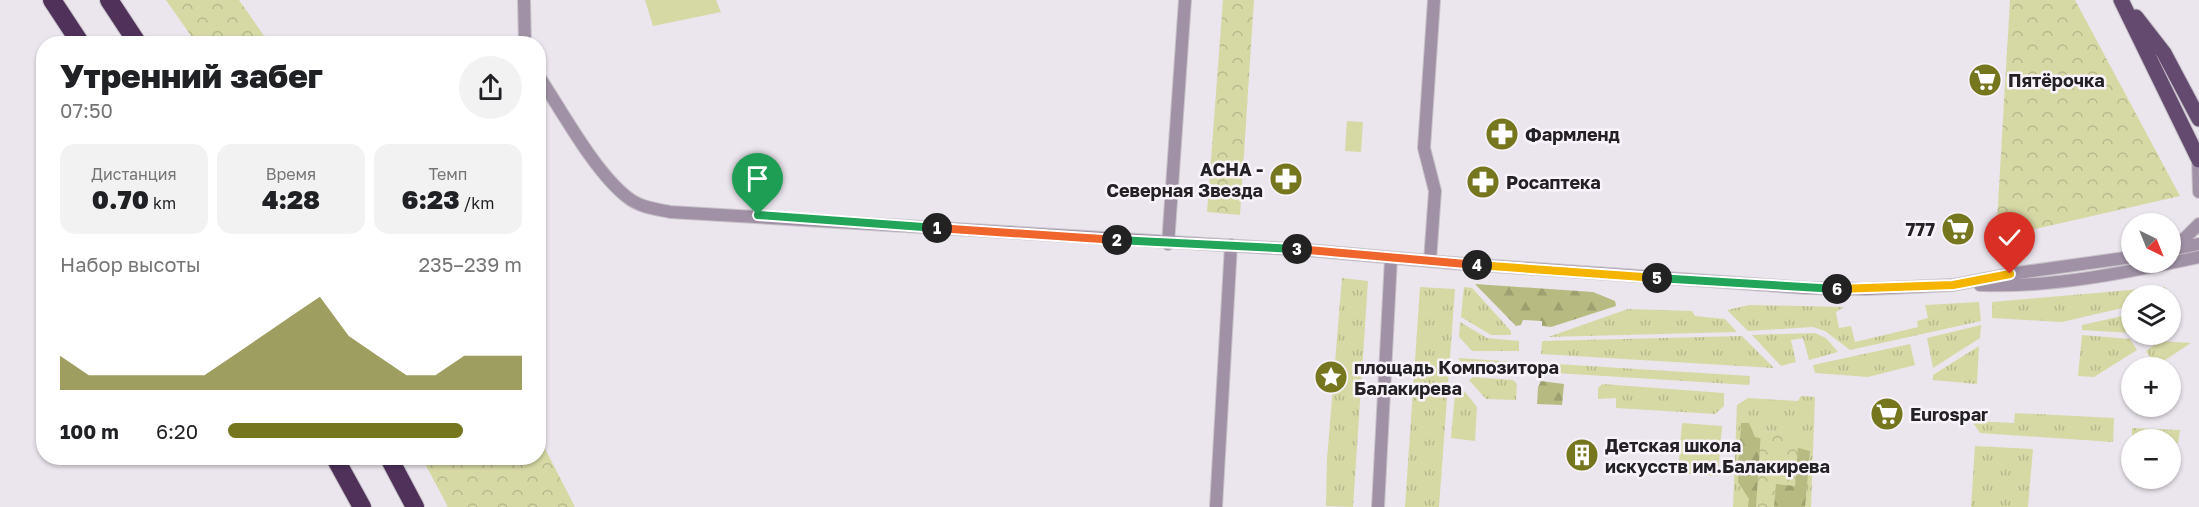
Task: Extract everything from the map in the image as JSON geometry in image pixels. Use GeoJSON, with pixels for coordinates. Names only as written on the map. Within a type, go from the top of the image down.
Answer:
{"type":"FeatureCollection","features":[{"type":"Feature","properties":{"kind":"highway"},"geometry":{"type":"LineString","coordinates":[[52,0],[76,36]]}},
{"type":"Feature","properties":{"kind":"highway"},"geometry":{"type":"LineString","coordinates":[[109,0],[133,36]]}},
{"type":"Feature","properties":{"kind":"highway"},"geometry":{"type":"LineString","coordinates":[[339,465],[362,507]]}},
{"type":"Feature","properties":{"kind":"highway"},"geometry":{"type":"LineString","coordinates":[[393,465],[415,507]]}},
{"type":"Feature","properties":{"kind":"main road"},"geometry":{"type":"LineString","coordinates":[[2122,0],[2164,53],[2199,119]]}},
{"type":"Feature","properties":{"kind":"main road"},"geometry":{"type":"LineString","coordinates":[[2122,0],[2198,159]]}},
{"type":"Feature","properties":{"kind":"street"},"geometry":{"type":"LineString","coordinates":[[524,0],[525,36]]}},
{"type":"Feature","properties":{"kind":"street"},"geometry":{"type":"LineString","coordinates":[[1168,244],[1185,0]]}},
{"type":"Feature","properties":{"kind":"street"},"geometry":{"type":"LineString","coordinates":[[1430,261],[1435,191],[1424,148],[1434,0]]}},
{"type":"Feature","properties":{"kind":"street"},"geometry":{"type":"LineString","coordinates":[[546,87],[611,182],[628,198],[648,208],[670,212],[1168,244],[1231,245],[1807,288],[1866,289],[1960,284],[2011,286],[2121,271]]}},
{"type":"Feature","properties":{"kind":"street"},"geometry":{"type":"LineString","coordinates":[[2198,159],[2199,192]]}},
{"type":"Feature","properties":{"kind":"street"},"geometry":{"type":"LineString","coordinates":[[2181,241],[2199,224]]}},
{"type":"Feature","properties":{"kind":"street"},"geometry":{"type":"LineString","coordinates":[[2181,246],[2199,244]]}},
{"type":"Feature","properties":{"kind":"street"},"geometry":{"type":"LineString","coordinates":[[1216,507],[1231,245]]}},
{"type":"Feature","properties":{"kind":"street"},"geometry":{"type":"LineString","coordinates":[[2181,261],[2199,257]]}},
{"type":"Feature","properties":{"kind":"street"},"geometry":{"type":"LineString","coordinates":[[1378,507],[1391,258]]}},
{"type":"Feature","properties":{"kind":"street"},"geometry":{"type":"LineString","coordinates":[[1960,284],[2010,274],[2121,259]]}},
{"type":"Feature","properties":{"kind":"street"},"geometry":{"type":"LineString","coordinates":[[2181,265],[2199,265]]}},
{"type":"Feature","properties":{"kind":"green space"},"geometry":{"type":"Polygon","coordinates":[[[166,0],[239,0],[264,36],[191,36],[166,0]]]}},
{"type":"Feature","properties":{"kind":"green space"},"geometry":{"type":"Polygon","coordinates":[[[645,0],[716,0],[721,12],[653,26],[645,0]]]}},
{"type":"Feature","properties":{"kind":"green space"},"geometry":{"type":"Polygon","coordinates":[[[1223,0],[1254,0],[1240,215],[1207,212],[1223,0]]]}},
{"type":"Feature","properties":{"kind":"green space"},"geometry":{"type":"Polygon","coordinates":[[[2010,0],[2075,0],[2180,196],[1996,238],[2010,0]]]}},
{"type":"Feature","properties":{"kind":"green space"},"geometry":{"type":"Polygon","coordinates":[[[1347,121],[1363,122],[1361,152],[1345,151],[1347,121]]]}},
{"type":"Feature","properties":{"kind":"green space"},"geometry":{"type":"Polygon","coordinates":[[[1342,278],[1368,281],[1353,507],[1326,506],[1327,459],[1342,278]]]}},
{"type":"Feature","properties":{"kind":"green space"},"geometry":{"type":"Polygon","coordinates":[[[1475,284],[1593,292],[1615,301],[1616,306],[1551,327],[1542,326],[1542,321],[1523,320],[1521,325],[1516,326],[1475,284]]]}},
{"type":"Feature","properties":{"kind":"green space"},"geometry":{"type":"Polygon","coordinates":[[[1420,287],[1455,289],[1439,507],[1405,507],[1420,287]]]}},
{"type":"Feature","properties":{"kind":"green space"},"geometry":{"type":"Polygon","coordinates":[[[1464,287],[1472,288],[1511,331],[1511,335],[1491,335],[1461,317],[1464,287]]]}},
{"type":"Feature","properties":{"kind":"green space"},"geometry":{"type":"Polygon","coordinates":[[[2121,291],[2121,308],[2062,322],[1992,318],[1992,302],[2121,291]]]}},
{"type":"Feature","properties":{"kind":"green space"},"geometry":{"type":"Polygon","coordinates":[[[1979,302],[1981,321],[1850,350],[1825,331],[1813,327],[1748,331],[1727,310],[1749,305],[1844,307],[1836,312],[1839,328],[1851,326],[1855,342],[1918,327],[1917,321],[1928,318],[1925,305],[1979,302]]]}},
{"type":"Feature","properties":{"kind":"green space"},"geometry":{"type":"Polygon","coordinates":[[[1628,309],[1692,311],[1695,316],[1725,319],[1737,332],[1548,337],[1628,309]]]}},
{"type":"Feature","properties":{"kind":"green space"},"geometry":{"type":"Polygon","coordinates":[[[2121,316],[2121,332],[2082,330],[2082,325],[2121,316]]]}},
{"type":"Feature","properties":{"kind":"green space"},"geometry":{"type":"Polygon","coordinates":[[[1460,322],[1487,338],[1519,341],[1519,351],[1472,351],[1459,337],[1460,322]]]}},
{"type":"Feature","properties":{"kind":"green space"},"geometry":{"type":"Polygon","coordinates":[[[1981,325],[1980,338],[1933,368],[1927,338],[1981,325]]]}},
{"type":"Feature","properties":{"kind":"green space"},"geometry":{"type":"Polygon","coordinates":[[[1815,333],[1826,338],[1838,352],[1809,360],[1803,338],[1791,340],[1796,362],[1781,366],[1752,335],[1815,333]]]}},
{"type":"Feature","properties":{"kind":"green space"},"geometry":{"type":"Polygon","coordinates":[[[2082,335],[2121,338],[2121,345],[2134,345],[2137,350],[2126,357],[2121,357],[2121,360],[2094,377],[2078,376],[2082,335]]]}},
{"type":"Feature","properties":{"kind":"green space"},"geometry":{"type":"Polygon","coordinates":[[[1742,336],[1774,368],[1541,354],[1542,341],[1742,336]]]}},
{"type":"Feature","properties":{"kind":"green space"},"geometry":{"type":"Polygon","coordinates":[[[2191,343],[2170,357],[2150,357],[2146,351],[2154,345],[2191,343]]]}},
{"type":"Feature","properties":{"kind":"green space"},"geometry":{"type":"Polygon","coordinates":[[[1910,344],[1915,365],[1868,377],[1815,373],[1813,365],[1910,344]]]}},
{"type":"Feature","properties":{"kind":"green space"},"geometry":{"type":"Polygon","coordinates":[[[1979,346],[1977,384],[1933,380],[1933,375],[1979,346]]]}},
{"type":"Feature","properties":{"kind":"green space"},"geometry":{"type":"Polygon","coordinates":[[[1458,358],[1517,362],[1517,372],[1467,369],[1458,358]]]}},
{"type":"Feature","properties":{"kind":"green space"},"geometry":{"type":"Polygon","coordinates":[[[1540,363],[1750,376],[1749,385],[1540,372],[1540,363]]]}},
{"type":"Feature","properties":{"kind":"green space"},"geometry":{"type":"Polygon","coordinates":[[[1473,377],[1513,380],[1517,384],[1516,400],[1486,399],[1469,380],[1473,377]]]}},
{"type":"Feature","properties":{"kind":"green space"},"geometry":{"type":"Polygon","coordinates":[[[1541,381],[1564,384],[1562,405],[1537,404],[1538,387],[1541,381]]]}},
{"type":"Feature","properties":{"kind":"green space"},"geometry":{"type":"Polygon","coordinates":[[[1602,384],[1724,393],[1724,406],[1715,414],[1616,408],[1616,398],[1598,399],[1598,388],[1602,384]]]}},
{"type":"Feature","properties":{"kind":"green space"},"geometry":{"type":"Polygon","coordinates":[[[1461,387],[1477,407],[1475,441],[1451,438],[1455,393],[1461,387]]]}},
{"type":"Feature","properties":{"kind":"green space"},"geometry":{"type":"Polygon","coordinates":[[[1801,396],[1815,397],[1811,507],[1774,507],[1799,434],[1762,431],[1756,507],[1733,507],[1737,405],[1748,398],[1798,401],[1801,396]]]}},
{"type":"Feature","properties":{"kind":"green space"},"geometry":{"type":"Polygon","coordinates":[[[2015,413],[2114,418],[2113,442],[1980,433],[1972,421],[2014,423],[2015,413]]]}},
{"type":"Feature","properties":{"kind":"green space"},"geometry":{"type":"Polygon","coordinates":[[[1682,423],[1722,426],[1718,476],[1678,473],[1682,423]]]}},
{"type":"Feature","properties":{"kind":"green space"},"geometry":{"type":"Polygon","coordinates":[[[1741,423],[1749,423],[1755,437],[1810,451],[1805,507],[1748,507],[1749,499],[1738,482],[1741,423]]]}},
{"type":"Feature","properties":{"kind":"green space"},"geometry":{"type":"Polygon","coordinates":[[[1761,431],[1799,433],[1795,486],[1776,484],[1774,507],[1756,507],[1761,431]]]}},
{"type":"Feature","properties":{"kind":"green space"},"geometry":{"type":"Polygon","coordinates":[[[1975,446],[2033,449],[2028,507],[1971,507],[1975,446]]]}},
{"type":"Feature","properties":{"kind":"green space"},"geometry":{"type":"Polygon","coordinates":[[[546,451],[575,507],[448,507],[426,465],[546,465],[546,451]]]}},
{"type":"Feature","properties":{"kind":"place","name":"Пятёрочка"},"geometry":{"type":"Point","coordinates":[1985,80]}},
{"type":"Feature","properties":{"kind":"place","name":"Фармленд"},"geometry":{"type":"Point","coordinates":[1502,134]}},
{"type":"Feature","properties":{"kind":"place","name":"АСНА - Северная Звезда"},"geometry":{"type":"Point","coordinates":[1286,179]}},
{"type":"Feature","properties":{"kind":"place","name":"Росаптека"},"geometry":{"type":"Point","coordinates":[1483,182]}},
{"type":"Feature","properties":{"kind":"place","name":"777"},"geometry":{"type":"Point","coordinates":[1958,229]}},
{"type":"Feature","properties":{"kind":"place","name":"площадь Композитора Балакирева"},"geometry":{"type":"Point","coordinates":[1331,377]}},
{"type":"Feature","properties":{"kind":"place","name":"Eurospar"},"geometry":{"type":"Point","coordinates":[1887,414]}},
{"type":"Feature","properties":{"kind":"place","name":"Детская школа искусств им.Балакирева"},"geometry":{"type":"Point","coordinates":[1582,455]}},
{"type":"Feature","properties":{"kind":"route"},"geometry":{"type":"LineString","coordinates":[[758,215],[1168,244],[1307,250],[1452,263],[1807,288],[1866,289],[1953,285],[2010,274]]}}]}
